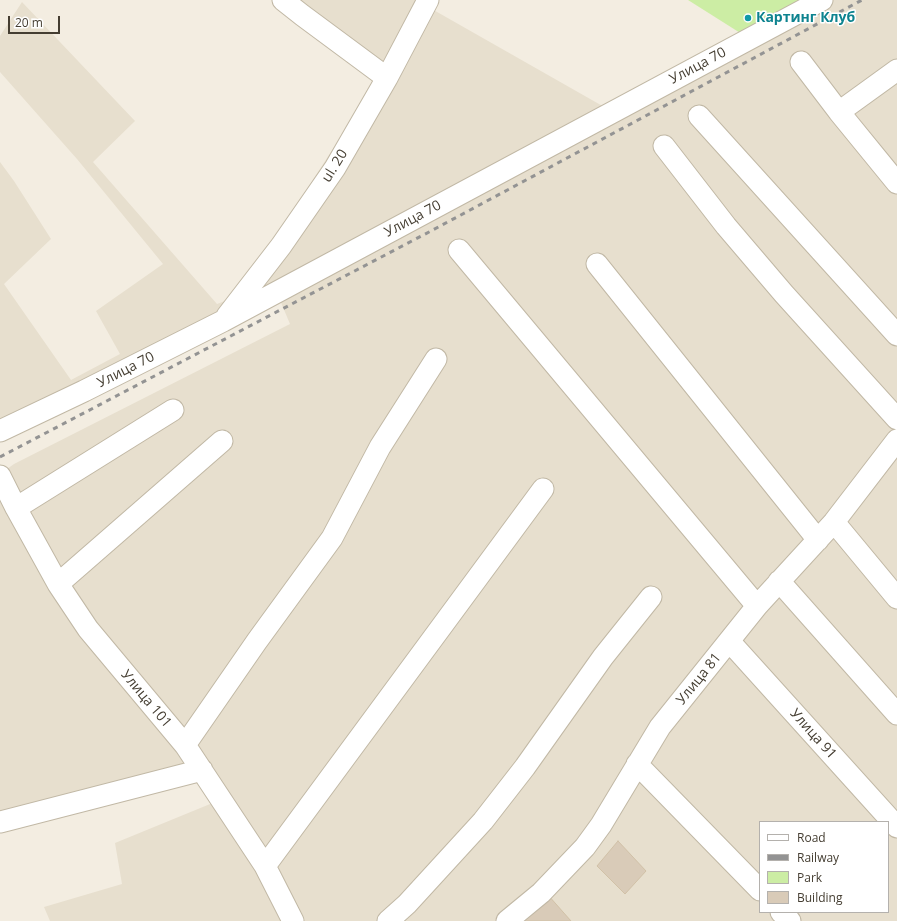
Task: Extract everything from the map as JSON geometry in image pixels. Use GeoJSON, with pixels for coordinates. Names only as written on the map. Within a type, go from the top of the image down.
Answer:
{"type":"FeatureCollection","features":[{"type":"Feature","properties":{"kind":"street"},"geometry":{"type":"LineString","coordinates":[[283,0],[302,16],[387,78]]}},
{"type":"Feature","properties":{"kind":"street","name":"ul. 20"},"geometry":{"type":"LineString","coordinates":[[223,321],[281,246],[335,168],[387,78],[428,0]]}},
{"type":"Feature","properties":{"kind":"street","name":"Улица 70"},"geometry":{"type":"LineString","coordinates":[[0,431],[84,392],[223,321],[822,0]]}},
{"type":"Feature","properties":{"kind":"street"},"geometry":{"type":"LineString","coordinates":[[801,62],[839,112],[897,182]]}},
{"type":"Feature","properties":{"kind":"street"},"geometry":{"type":"LineString","coordinates":[[839,112],[897,70]]}},
{"type":"Feature","properties":{"kind":"street"},"geometry":{"type":"LineString","coordinates":[[699,116],[897,335]]}},
{"type":"Feature","properties":{"kind":"street"},"geometry":{"type":"LineString","coordinates":[[664,146],[726,226],[784,294],[897,419]]}},
{"type":"Feature","properties":{"kind":"street"},"geometry":{"type":"LineString","coordinates":[[459,250],[757,606]]}},
{"type":"Feature","properties":{"kind":"street"},"geometry":{"type":"LineString","coordinates":[[597,264],[818,540]]}},
{"type":"Feature","properties":{"kind":"street"},"geometry":{"type":"LineString","coordinates":[[185,745],[257,641],[332,538],[380,447],[436,359]]}},
{"type":"Feature","properties":{"kind":"street"},"geometry":{"type":"LineString","coordinates":[[6,493],[173,410]]}},
{"type":"Feature","properties":{"kind":"street","name":"Улица 81"},"geometry":{"type":"LineString","coordinates":[[507,921],[541,893],[585,847],[601,825],[660,727],[730,642],[757,606],[834,522],[897,440]]}},
{"type":"Feature","properties":{"kind":"street"},"geometry":{"type":"LineString","coordinates":[[58,584],[222,441]]}},
{"type":"Feature","properties":{"kind":"street"},"geometry":{"type":"LineString","coordinates":[[265,866],[543,489]]}},
{"type":"Feature","properties":{"kind":"street","name":"Улица 101"},"geometry":{"type":"LineString","coordinates":[[6,493],[58,584],[88,629],[185,745],[202,770],[265,866],[293,921]]}},
{"type":"Feature","properties":{"kind":"street"},"geometry":{"type":"LineString","coordinates":[[834,522],[897,598]]}},
{"type":"Feature","properties":{"kind":"street"},"geometry":{"type":"LineString","coordinates":[[779,581],[897,714]]}},
{"type":"Feature","properties":{"kind":"street"},"geometry":{"type":"LineString","coordinates":[[388,921],[407,904],[483,821],[525,767],[603,657],[651,596]]}},
{"type":"Feature","properties":{"kind":"street","name":"Улица 91"},"geometry":{"type":"LineString","coordinates":[[730,642],[897,827]]}},
{"type":"Feature","properties":{"kind":"street"},"geometry":{"type":"LineString","coordinates":[[637,764],[759,889]]}},
{"type":"Feature","properties":{"kind":"street"},"geometry":{"type":"LineString","coordinates":[[0,822],[202,770]]}},
{"type":"Feature","properties":{"kind":"street"},"geometry":{"type":"LineString","coordinates":[[782,913],[790,921]]}},
{"type":"Feature","properties":{"kind":"shaded area"},"geometry":{"type":"Polygon","coordinates":[[[289,0],[416,0],[606,108],[813,0],[897,0],[897,921],[50,921],[44,907],[122,884],[115,843],[215,802],[198,775],[0,830],[0,474],[14,464],[290,324],[277,293],[0,438],[0,162],[51,239],[4,284],[71,380],[120,354],[96,311],[163,264],[77,159],[0,72],[0,36],[22,2],[135,121],[93,162],[217,304],[233,298],[263,257],[380,76],[289,0]]]}},
{"type":"Feature","properties":{"kind":"green space","name":"Картинг Клуб"},"geometry":{"type":"Polygon","coordinates":[[[688,0],[813,0],[745,36],[688,0]]]}},
{"type":"Feature","properties":{"kind":"building"},"geometry":{"type":"Polygon","coordinates":[[[618,841],[646,871],[625,894],[597,866],[618,841]]]}},
{"type":"Feature","properties":{"kind":"building"},"geometry":{"type":"Polygon","coordinates":[[[548,895],[571,921],[517,921],[548,895]]]}},
{"type":"Feature","properties":{"kind":"railway"},"geometry":{"type":"LineString","coordinates":[[0,457],[429,232],[862,0]]}},
{"type":"Feature","properties":{"kind":"place","name":"Картинг Клуб"},"geometry":{"type":"Point","coordinates":[748,18]}}]}
